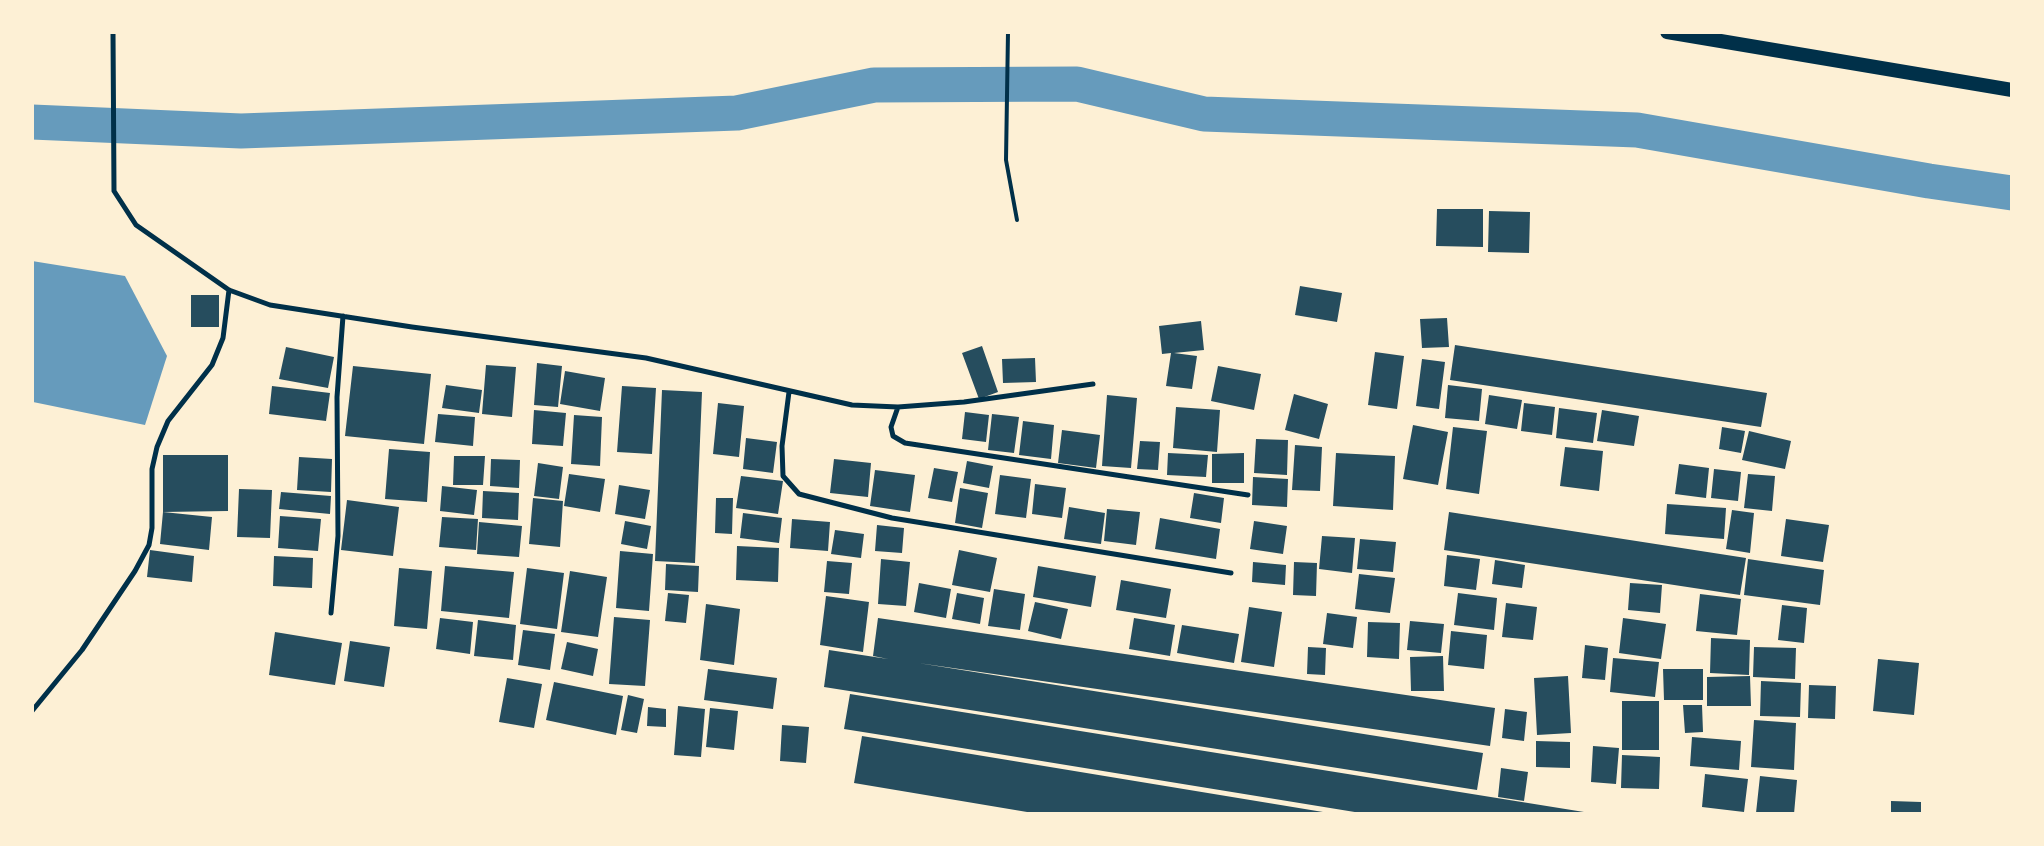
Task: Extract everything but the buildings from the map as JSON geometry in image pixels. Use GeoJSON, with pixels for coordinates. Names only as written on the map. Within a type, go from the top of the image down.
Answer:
{"type":"FeatureCollection","features":[{"type":"Feature","properties":{"kind":"highway"},"geometry":{"type":"LineString","coordinates":[[1667,32],[2012,90]]}},
{"type":"Feature","properties":{"kind":"street"},"geometry":{"type":"LineString","coordinates":[[113,32],[114,191],[136,225],[228,290],[270,305],[646,358],[852,405],[898,407],[964,402],[1093,384]]}},
{"type":"Feature","properties":{"kind":"street"},"geometry":{"type":"LineString","coordinates":[[32,711],[82,650],[135,571],[149,545],[152,528],[152,470],[157,447],[168,421],[212,365],[223,338],[228,290]]}},
{"type":"Feature","properties":{"kind":"street"},"geometry":{"type":"LineString","coordinates":[[330,613],[338,536],[337,397],[343,316]]}},
{"type":"Feature","properties":{"kind":"street"},"geometry":{"type":"LineString","coordinates":[[789,392],[782,446],[783,476],[799,494],[892,518],[1231,573]]}},
{"type":"Feature","properties":{"kind":"street"},"geometry":{"type":"LineString","coordinates":[[898,407],[890,427],[893,436],[905,443],[1248,495]]}},
{"type":"Feature","properties":{"kind":"lane"},"geometry":{"type":"LineString","coordinates":[[1008,32],[1006,160],[1017,220]]}},
{"type":"Feature","properties":{"kind":"water"},"geometry":{"type":"Polygon","coordinates":[[[32,261],[125,276],[167,356],[145,425],[33,402],[32,261]]]}},
{"type":"Feature","properties":{"kind":"waterway"},"geometry":{"type":"LineString","coordinates":[[32,122],[241,131],[737,113],[874,85],[1077,84],[1204,114],[1637,130],[1929,181],[2012,193]]}}]}
